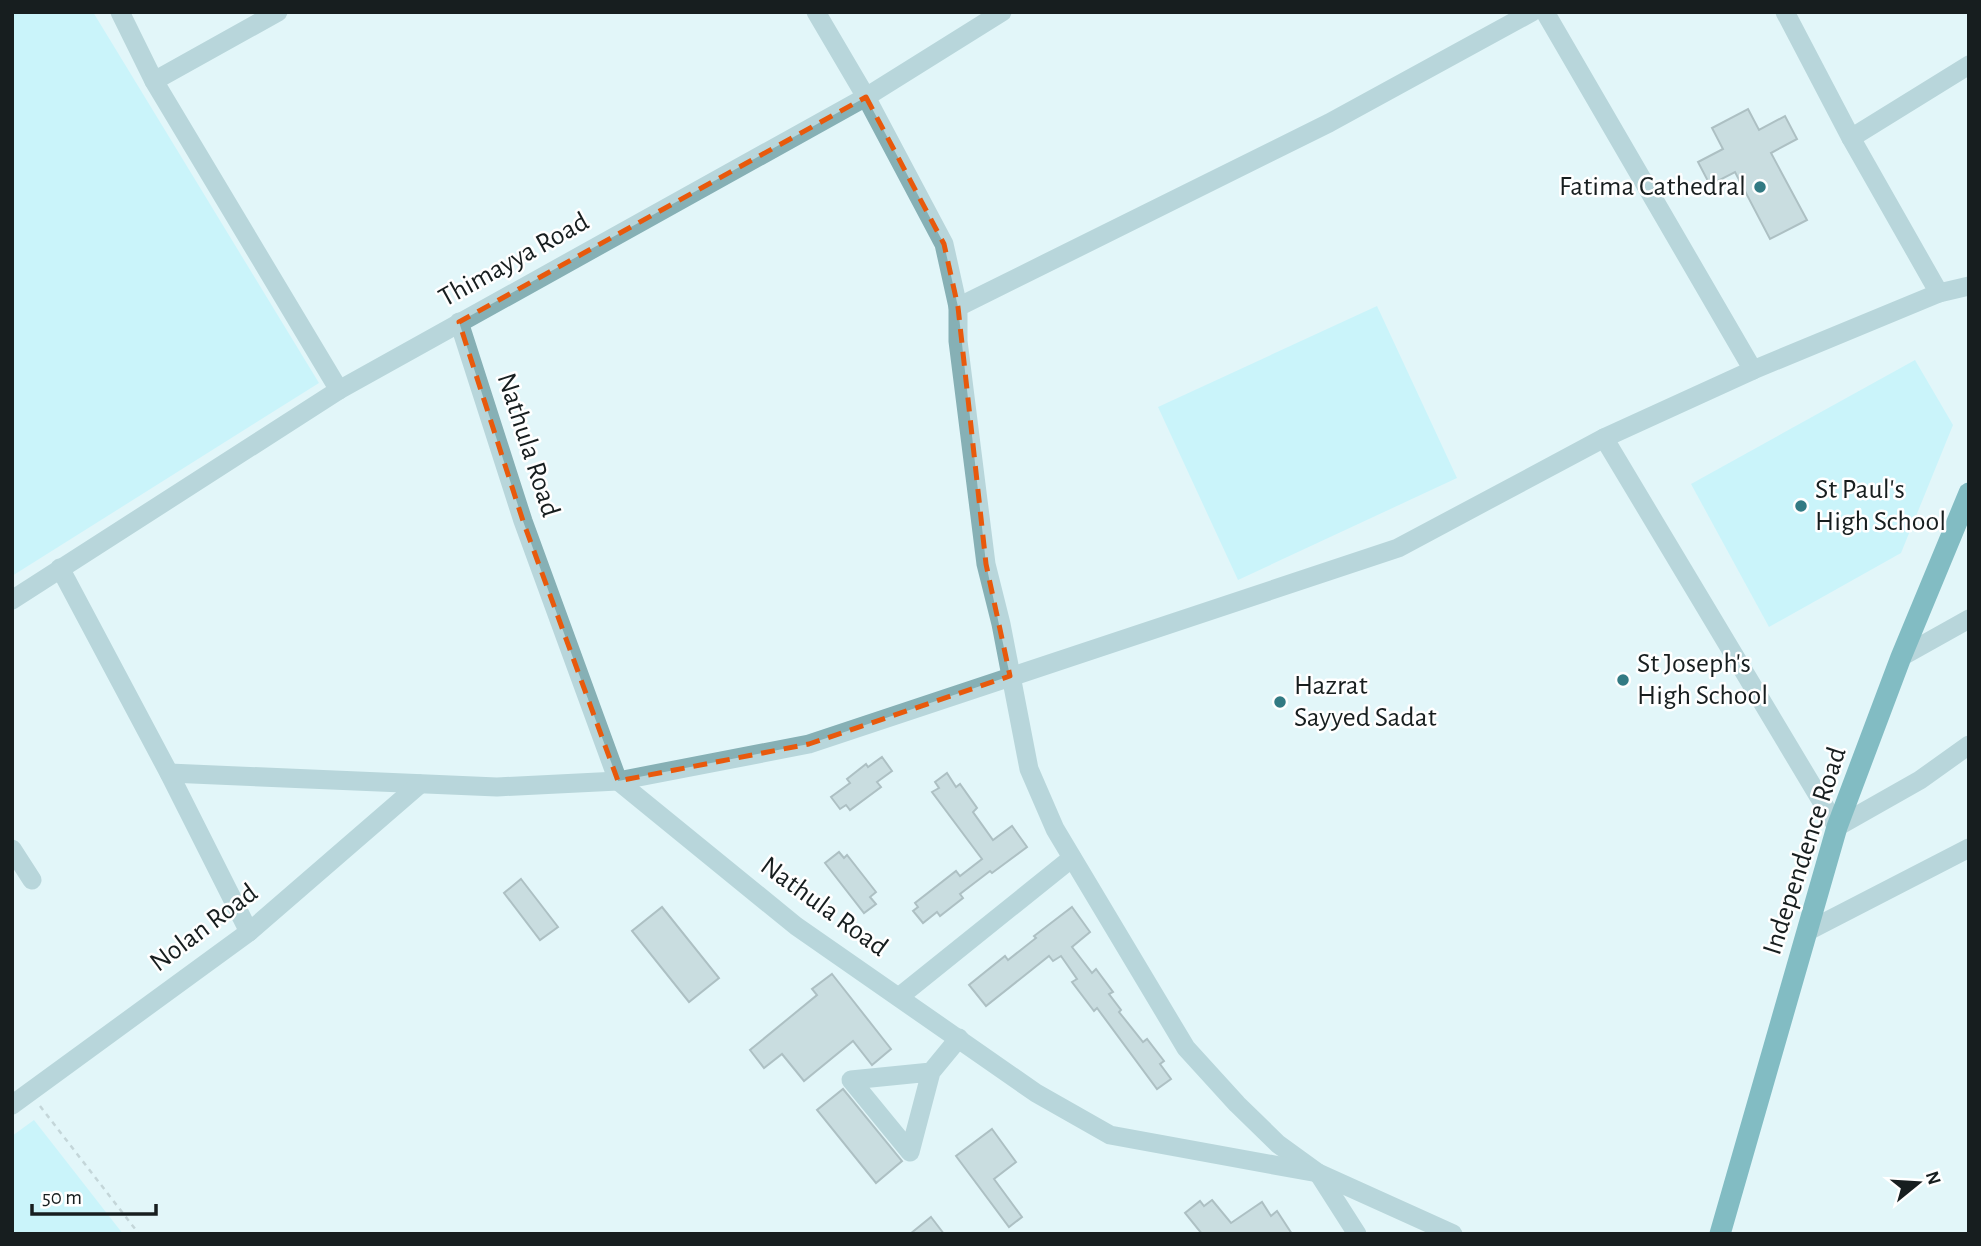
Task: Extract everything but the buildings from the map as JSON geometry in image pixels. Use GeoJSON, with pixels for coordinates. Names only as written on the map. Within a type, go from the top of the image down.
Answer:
{"type":"FeatureCollection","features":[{"type":"Feature","properties":{"kind":"main road","name":"Independence Road"},"geometry":{"type":"LineString","coordinates":[[1720,1234],[1837,827],[1901,657],[1969,493]]}},
{"type":"Feature","properties":{"kind":"street"},"geometry":{"type":"LineString","coordinates":[[120,12],[153,81],[339,390]]}},
{"type":"Feature","properties":{"kind":"street"},"geometry":{"type":"LineString","coordinates":[[153,81],[278,12]]}},
{"type":"Feature","properties":{"kind":"street"},"geometry":{"type":"LineString","coordinates":[[816,12],[866,97],[944,244],[958,307],[958,341],[986,564],[1001,624],[1029,769],[1055,829],[1186,1048],[1278,1144],[1318,1173],[1354,1232]]}},
{"type":"Feature","properties":{"kind":"street","name":"Thimayya Road"},"geometry":{"type":"LineString","coordinates":[[12,600],[339,390],[866,97],[1002,12]]}},
{"type":"Feature","properties":{"kind":"street"},"geometry":{"type":"LineString","coordinates":[[958,307],[1329,123],[1532,12]]}},
{"type":"Feature","properties":{"kind":"street"},"geometry":{"type":"LineString","coordinates":[[1545,12],[1753,370]]}},
{"type":"Feature","properties":{"kind":"street"},"geometry":{"type":"LineString","coordinates":[[1785,12],[1851,138],[1939,293]]}},
{"type":"Feature","properties":{"kind":"street"},"geometry":{"type":"LineString","coordinates":[[1851,138],[1969,65]]}},
{"type":"Feature","properties":{"kind":"street"},"geometry":{"type":"LineString","coordinates":[[169,773],[497,787],[618,780],[809,744],[1398,548],[1604,438],[1753,370],[1939,293],[1969,286]]}},
{"type":"Feature","properties":{"kind":"street","name":"Nathula Road"},"geometry":{"type":"LineString","coordinates":[[460,322],[523,521],[618,780],[796,926],[1036,1093],[1110,1135],[1318,1173],[1453,1234]]}},
{"type":"Feature","properties":{"kind":"street"},"geometry":{"type":"LineString","coordinates":[[1604,438],[1837,827],[1920,780],[1969,744]]}},
{"type":"Feature","properties":{"kind":"street"},"geometry":{"type":"LineString","coordinates":[[60,568],[169,773],[249,932]]}},
{"type":"Feature","properties":{"kind":"street"},"geometry":{"type":"LineString","coordinates":[[1901,657],[1969,619]]}},
{"type":"Feature","properties":{"kind":"street","name":"Nolan Road"},"geometry":{"type":"LineString","coordinates":[[12,1105],[249,932],[420,783]]}},
{"type":"Feature","properties":{"kind":"street"},"geometry":{"type":"LineString","coordinates":[[12,849],[32,880]]}},
{"type":"Feature","properties":{"kind":"street"},"geometry":{"type":"LineString","coordinates":[[1808,931],[1968,850]]}},
{"type":"Feature","properties":{"kind":"street"},"geometry":{"type":"LineString","coordinates":[[899,996],[1072,858]]}},
{"type":"Feature","properties":{"kind":"street"},"geometry":{"type":"LineString","coordinates":[[931,1072],[851,1080],[910,1152],[931,1072],[959,1038]]}},
{"type":"Feature","properties":{"kind":"path"},"geometry":{"type":"LineString","coordinates":[[29,1092],[139,1234]]}},
{"type":"Feature","properties":{"kind":"highlighted area"},"geometry":{"type":"Polygon","coordinates":[[[866,97],[944,244],[958,307],[986,564],[1010,676],[809,744],[618,781],[523,521],[459,322],[866,97]]]}},
{"type":"Feature","properties":{"kind":"shaded area"},"geometry":{"type":"Polygon","coordinates":[[[12,12],[93,12],[319,383],[12,576],[12,12]]]}},
{"type":"Feature","properties":{"kind":"shaded area"},"geometry":{"type":"Polygon","coordinates":[[[1377,306],[1457,478],[1238,580],[1158,407],[1377,306]]]}},
{"type":"Feature","properties":{"kind":"shaded area"},"geometry":{"type":"Polygon","coordinates":[[[1915,360],[1953,425],[1901,553],[1769,627],[1691,484],[1915,360]]]}},
{"type":"Feature","properties":{"kind":"shaded area"},"geometry":{"type":"Polygon","coordinates":[[[34,1120],[123,1234],[12,1234],[12,1136],[34,1120]]]}},
{"type":"Feature","properties":{"kind":"place","name":"Fatima Cathedral"},"geometry":{"type":"Point","coordinates":[1760,187]}},
{"type":"Feature","properties":{"kind":"place","name":"St Paul's High School"},"geometry":{"type":"Point","coordinates":[1801,506]}},
{"type":"Feature","properties":{"kind":"place","name":"St Joseph's High School"},"geometry":{"type":"Point","coordinates":[1623,680]}},
{"type":"Feature","properties":{"kind":"place","name":"Hazrat Sayyed Sadat"},"geometry":{"type":"Point","coordinates":[1280,702]}}]}
